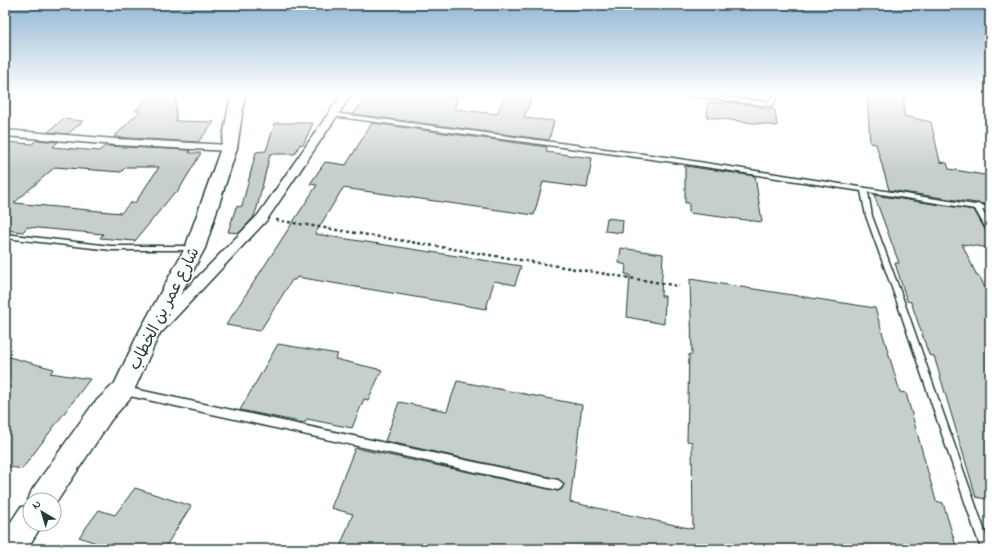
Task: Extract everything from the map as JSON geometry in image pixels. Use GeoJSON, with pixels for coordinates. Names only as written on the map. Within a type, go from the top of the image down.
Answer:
{"type":"FeatureCollection","features":[{"type":"Feature","properties":{"kind":"main road","name":"شارع عمر بن الخطاب"},"geometry":{"type":"LineString","coordinates":[[47,492],[102,412],[123,390],[147,338],[195,248],[228,148],[233,120]]}},
{"type":"Feature","properties":{"kind":"main road"},"geometry":{"type":"LineString","coordinates":[[10,549],[22,530]]}},
{"type":"Feature","properties":{"kind":"street"},"geometry":{"type":"LineString","coordinates":[[147,338],[262,218],[331,120]]}},
{"type":"Feature","properties":{"kind":"street"},"geometry":{"type":"LineString","coordinates":[[5,134],[228,148]]}},
{"type":"Feature","properties":{"kind":"lane"},"geometry":{"type":"LineString","coordinates":[[371,120],[673,160],[990,208]]}},
{"type":"Feature","properties":{"kind":"lane"},"geometry":{"type":"LineString","coordinates":[[864,189],[869,216],[929,381],[968,502],[986,549]]}},
{"type":"Feature","properties":{"kind":"lane"},"geometry":{"type":"LineString","coordinates":[[978,206],[990,230]]}},
{"type":"Feature","properties":{"kind":"lane"},"geometry":{"type":"LineString","coordinates":[[5,236],[111,248],[195,248]]}},
{"type":"Feature","properties":{"kind":"lane"},"geometry":{"type":"LineString","coordinates":[[123,390],[558,485]]}},
{"type":"Feature","properties":{"kind":"path"},"geometry":{"type":"LineString","coordinates":[[262,218],[679,286]]}},
{"type":"Feature","properties":{"kind":"building"},"geometry":{"type":"Polygon","coordinates":[[[62,120],[83,121],[68,134],[48,132],[62,120]]]}},
{"type":"Feature","properties":{"kind":"building"},"geometry":{"type":"Polygon","coordinates":[[[131,120],[214,122],[198,142],[114,137],[131,120]]]}},
{"type":"Feature","properties":{"kind":"building"},"geometry":{"type":"Polygon","coordinates":[[[397,120],[554,121],[549,140],[397,120]]]}},
{"type":"Feature","properties":{"kind":"building"},"geometry":{"type":"Polygon","coordinates":[[[729,120],[776,120],[777,126],[729,120]]]}},
{"type":"Feature","properties":{"kind":"building"},"geometry":{"type":"Polygon","coordinates":[[[869,120],[921,120],[931,122],[940,162],[947,163],[949,169],[990,176],[990,205],[889,190],[876,144],[870,143],[869,120]]]}},
{"type":"Feature","properties":{"kind":"building"},"geometry":{"type":"Polygon","coordinates":[[[275,123],[313,123],[303,145],[300,144],[295,154],[270,154],[257,208],[253,218],[239,233],[228,232],[236,207],[242,206],[256,152],[266,151],[275,123]]]}},
{"type":"Feature","properties":{"kind":"building"},"geometry":{"type":"Polygon","coordinates":[[[372,123],[547,147],[546,152],[592,158],[587,188],[543,182],[534,215],[343,188],[315,234],[521,266],[515,285],[494,281],[486,309],[297,277],[295,280],[292,280],[260,331],[226,325],[317,185],[310,184],[325,162],[346,165],[372,123]]]}},
{"type":"Feature","properties":{"kind":"building"},"geometry":{"type":"Polygon","coordinates":[[[37,140],[58,142],[53,147],[99,151],[105,146],[190,150],[189,153],[201,153],[177,193],[174,193],[135,241],[100,238],[103,234],[27,227],[23,232],[5,230],[5,142],[32,144],[37,140]],[[55,167],[14,203],[121,213],[130,203],[135,203],[159,167],[126,167],[121,172],[55,167]]]}},
{"type":"Feature","properties":{"kind":"building"},"geometry":{"type":"Polygon","coordinates":[[[685,166],[755,176],[762,222],[689,213],[689,203],[685,203],[685,166]]]}},
{"type":"Feature","properties":{"kind":"building"},"geometry":{"type":"Polygon","coordinates":[[[874,195],[974,210],[987,233],[990,234],[990,248],[962,244],[990,299],[990,500],[976,497],[934,356],[929,355],[911,302],[907,301],[895,263],[899,263],[874,195]]]}},
{"type":"Feature","properties":{"kind":"building"},"geometry":{"type":"Polygon","coordinates":[[[607,218],[623,220],[622,233],[605,231],[607,218]]]}},
{"type":"Feature","properties":{"kind":"building"},"geometry":{"type":"Polygon","coordinates":[[[621,248],[663,254],[661,296],[665,296],[664,324],[627,317],[630,275],[625,274],[626,265],[619,263],[621,248]]]}},
{"type":"Feature","properties":{"kind":"building"},"geometry":{"type":"Polygon","coordinates":[[[690,279],[875,308],[900,392],[906,393],[936,501],[943,503],[957,549],[339,549],[353,514],[331,508],[355,448],[558,491],[562,489],[564,484],[558,479],[385,441],[399,402],[447,411],[457,381],[582,405],[570,502],[693,529],[692,442],[687,441],[689,354],[692,355],[690,279]]]}},
{"type":"Feature","properties":{"kind":"building"},"geometry":{"type":"Polygon","coordinates":[[[278,344],[338,354],[335,359],[382,370],[368,400],[364,399],[352,428],[307,419],[305,423],[240,410],[278,344]]]}},
{"type":"Feature","properties":{"kind":"building"},"geometry":{"type":"Polygon","coordinates":[[[5,356],[54,369],[50,373],[90,379],[22,469],[5,466],[5,356]]]}},
{"type":"Feature","properties":{"kind":"building"},"geometry":{"type":"Polygon","coordinates":[[[135,488],[191,506],[164,549],[107,549],[79,537],[99,510],[115,515],[135,488]]]}}]}
